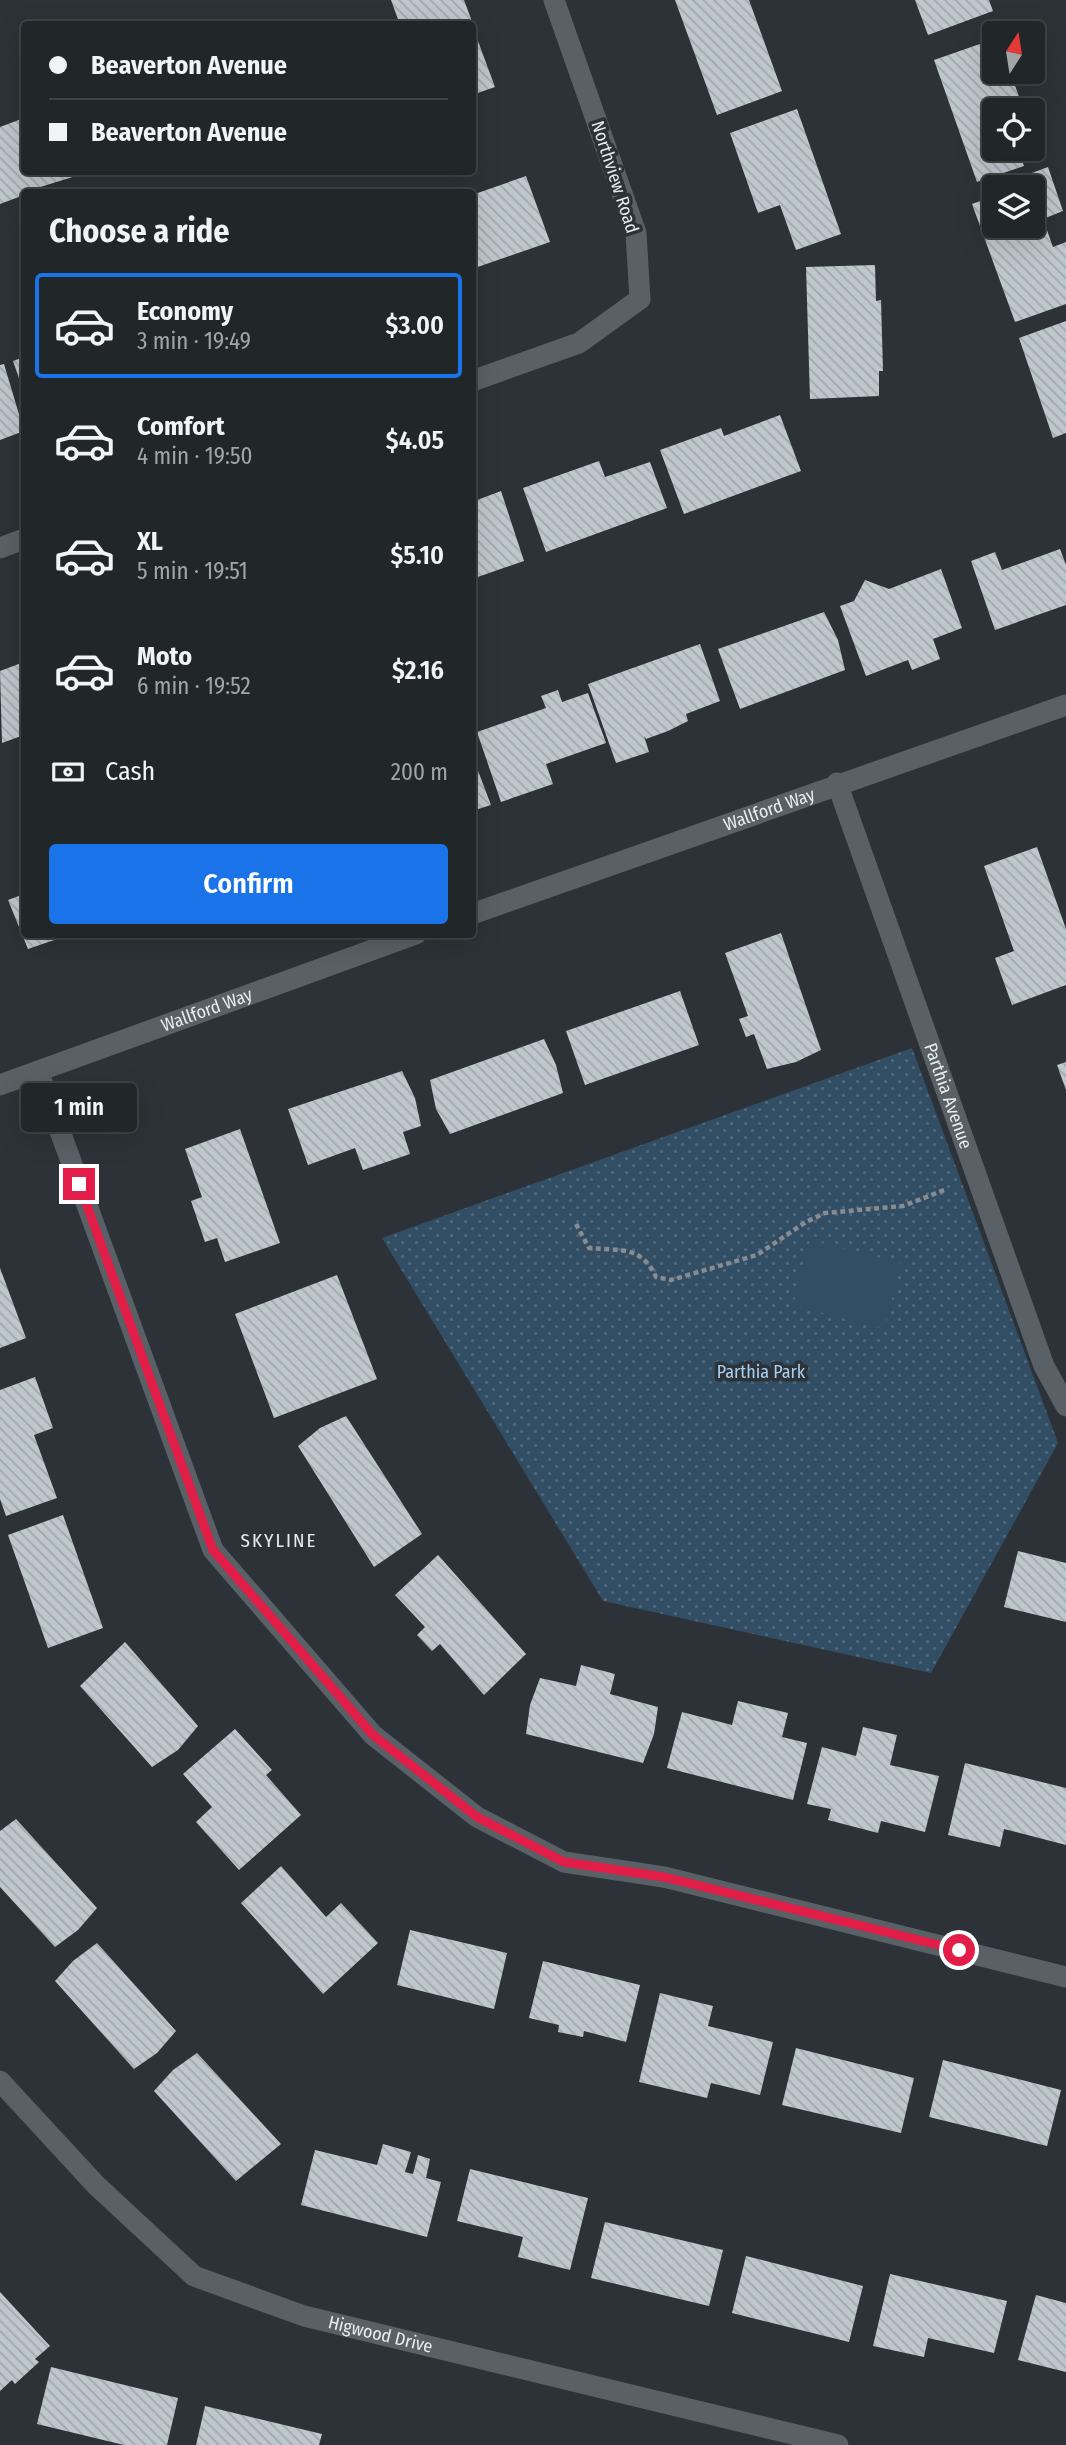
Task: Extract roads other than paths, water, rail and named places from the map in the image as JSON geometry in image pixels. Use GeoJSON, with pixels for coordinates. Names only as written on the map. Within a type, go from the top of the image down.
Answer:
{"type":"FeatureCollection","features":[{"type":"Feature","properties":{"kind":"street","name":"Northview Road"},"geometry":{"type":"LineString","coordinates":[[476,380],[579,343],[640,299],[636,233],[554,0]]}},
{"type":"Feature","properties":{"kind":"street"},"geometry":{"type":"LineString","coordinates":[[0,548],[21,541]]}},
{"type":"Feature","properties":{"kind":"street","name":"Wallford Way"},"geometry":{"type":"LineString","coordinates":[[476,913],[837,783],[1066,705]]}},
{"type":"Feature","properties":{"kind":"street","name":"Parthia Avenue"},"geometry":{"type":"LineString","coordinates":[[837,783],[1044,1366],[1066,1406]]}},
{"type":"Feature","properties":{"kind":"street","name":"Wallford Way"},"geometry":{"type":"LineString","coordinates":[[0,1085],[405,938]]}},
{"type":"Feature","properties":{"kind":"street"},"geometry":{"type":"LineString","coordinates":[[38,1071],[213,1550],[373,1735],[477,1817],[564,1862],[664,1877],[1066,1977]]}},
{"type":"Feature","properties":{"kind":"street","name":"Higwood Drive"},"geometry":{"type":"LineString","coordinates":[[0,2081],[97,2186],[194,2276],[304,2316],[838,2445]]}},
{"type":"Feature","properties":{"kind":"district","name":"SKYLINE"},"geometry":{"type":"Point","coordinates":[279,1540]}},
{"type":"Feature","properties":{"kind":"park label","name":"Parthia Park"},"geometry":{"type":"Point","coordinates":[761,1372]}}]}
